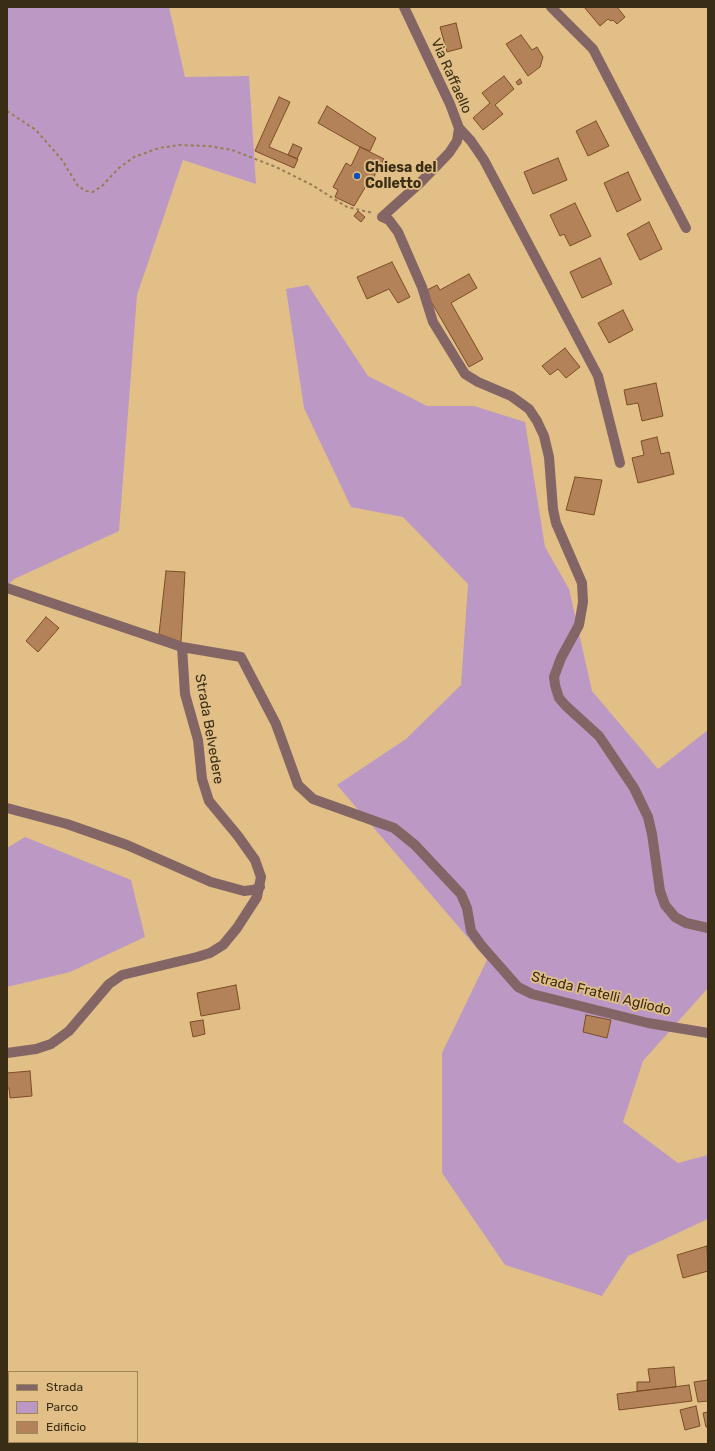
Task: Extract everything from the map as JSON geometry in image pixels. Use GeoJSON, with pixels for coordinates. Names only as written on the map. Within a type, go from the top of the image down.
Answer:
{"type":"FeatureCollection","features":[{"type":"Feature","properties":{"kind":"street","name":"Via Raffaello"},"geometry":{"type":"LineString","coordinates":[[385,219],[449,153],[457,141],[458,128],[450,104],[404,7]]}},
{"type":"Feature","properties":{"kind":"street"},"geometry":{"type":"LineString","coordinates":[[551,7],[593,49],[686,228]]}},
{"type":"Feature","properties":{"kind":"street"},"geometry":{"type":"LineString","coordinates":[[458,128],[471,141],[484,160],[598,376],[620,463]]}},
{"type":"Feature","properties":{"kind":"street"},"geometry":{"type":"LineString","coordinates":[[385,219],[401,239],[422,287],[433,322],[465,374],[478,382],[511,396],[529,409],[538,421],[544,436],[548,457],[553,509],[556,523],[582,583],[583,596],[579,625],[558,664],[554,676],[559,698],[599,736],[634,788],[648,817],[652,834],[660,891],[665,905],[675,917],[686,922],[708,928]]}},
{"type":"Feature","properties":{"kind":"street"},"geometry":{"type":"LineString","coordinates":[[7,588],[182,647]]}},
{"type":"Feature","properties":{"kind":"street","name":"Strada Belvedere"},"geometry":{"type":"LineString","coordinates":[[7,1053],[36,1049],[51,1044],[69,1031],[108,984],[122,975],[197,957],[223,944],[252,906],[260,886],[261,877],[255,860],[238,836],[209,801],[202,779],[198,740],[186,694],[182,647]]}},
{"type":"Feature","properties":{"kind":"street","name":"Strada Fratelli Agliodo"},"geometry":{"type":"LineString","coordinates":[[182,647],[241,657],[276,724],[298,785],[313,798],[394,828],[415,845],[461,894],[468,908],[471,931],[481,945],[518,987],[532,994],[648,1023],[708,1033]]}},
{"type":"Feature","properties":{"kind":"street"},"geometry":{"type":"LineString","coordinates":[[7,808],[67,824],[127,845],[211,882],[244,891],[253,890],[260,886]]}},
{"type":"Feature","properties":{"kind":"path"},"geometry":{"type":"LineString","coordinates":[[7,111],[36,130],[62,160],[78,186],[86,191],[92,192],[98,189],[119,168],[134,157],[159,148],[180,145],[208,146],[232,150],[276,167],[312,185],[346,207],[364,210],[385,219]]}},
{"type":"Feature","properties":{"kind":"green space"},"geometry":{"type":"Polygon","coordinates":[[[7,7],[169,7],[185,77],[249,76],[256,184],[183,160],[137,295],[119,531],[14,579],[7,586],[7,7]]]}},
{"type":"Feature","properties":{"kind":"green space"},"geometry":{"type":"Polygon","coordinates":[[[308,285],[368,376],[427,406],[474,406],[525,422],[545,547],[569,589],[592,691],[658,769],[708,730],[708,988],[643,1061],[623,1122],[678,1163],[708,1155],[708,1219],[628,1256],[602,1296],[505,1265],[442,1173],[442,1053],[487,960],[337,785],[406,739],[461,685],[468,584],[403,517],[351,507],[304,408],[286,289],[308,285]]]}},
{"type":"Feature","properties":{"kind":"green space"},"geometry":{"type":"Polygon","coordinates":[[[25,837],[131,880],[145,937],[70,972],[7,987],[7,848],[25,837]]]}},
{"type":"Feature","properties":{"kind":"building"},"geometry":{"type":"Polygon","coordinates":[[[584,7],[617,7],[625,17],[617,24],[613,20],[611,21],[608,19],[600,26],[584,7]]]}},
{"type":"Feature","properties":{"kind":"building"},"geometry":{"type":"Polygon","coordinates":[[[456,23],[462,48],[447,52],[440,27],[456,23]]]}},
{"type":"Feature","properties":{"kind":"building"},"geometry":{"type":"Polygon","coordinates":[[[521,35],[532,50],[537,47],[543,57],[540,67],[528,76],[506,44],[521,35]]]}},
{"type":"Feature","properties":{"kind":"building"},"geometry":{"type":"Polygon","coordinates":[[[504,76],[514,89],[495,105],[503,114],[483,130],[473,118],[490,103],[482,93],[504,76]]]}},
{"type":"Feature","properties":{"kind":"building"},"geometry":{"type":"Polygon","coordinates":[[[520,79],[522,83],[518,85],[516,82],[520,79]]]}},
{"type":"Feature","properties":{"kind":"building"},"geometry":{"type":"Polygon","coordinates":[[[279,97],[290,102],[269,147],[298,159],[294,168],[255,151],[279,97]]]}},
{"type":"Feature","properties":{"kind":"building"},"geometry":{"type":"Polygon","coordinates":[[[327,106],[376,138],[370,151],[360,147],[318,123],[327,106]]]}},
{"type":"Feature","properties":{"kind":"building"},"geometry":{"type":"Polygon","coordinates":[[[596,121],[609,146],[588,156],[576,131],[596,121]]]}},
{"type":"Feature","properties":{"kind":"building"},"geometry":{"type":"Polygon","coordinates":[[[293,144],[302,148],[297,159],[288,155],[293,144]]]}},
{"type":"Feature","properties":{"kind":"building","name":"Chiesa del Colletto"},"geometry":{"type":"Polygon","coordinates":[[[360,147],[384,159],[368,187],[366,186],[354,206],[335,197],[338,190],[333,187],[346,163],[351,166],[360,147]]]}},
{"type":"Feature","properties":{"kind":"building"},"geometry":{"type":"Polygon","coordinates":[[[558,158],[567,180],[533,194],[524,172],[558,158]]]}},
{"type":"Feature","properties":{"kind":"building"},"geometry":{"type":"Polygon","coordinates":[[[628,172],[641,200],[617,212],[604,183],[628,172]]]}},
{"type":"Feature","properties":{"kind":"building"},"geometry":{"type":"Polygon","coordinates":[[[575,203],[591,236],[570,246],[564,234],[560,236],[550,215],[575,203]]]}},
{"type":"Feature","properties":{"kind":"building"},"geometry":{"type":"Polygon","coordinates":[[[358,211],[365,217],[361,222],[354,216],[358,211]]]}},
{"type":"Feature","properties":{"kind":"building"},"geometry":{"type":"Polygon","coordinates":[[[649,222],[662,249],[640,260],[627,234],[649,222]]]}},
{"type":"Feature","properties":{"kind":"building"},"geometry":{"type":"Polygon","coordinates":[[[600,258],[612,284],[582,298],[570,272],[600,258]]]}},
{"type":"Feature","properties":{"kind":"building"},"geometry":{"type":"Polygon","coordinates":[[[392,262],[410,297],[398,303],[389,289],[367,299],[357,277],[392,262]]]}},
{"type":"Feature","properties":{"kind":"building"},"geometry":{"type":"Polygon","coordinates":[[[469,274],[477,288],[451,303],[483,359],[469,367],[425,291],[437,285],[440,290],[469,274]]]}},
{"type":"Feature","properties":{"kind":"building"},"geometry":{"type":"Polygon","coordinates":[[[623,310],[633,330],[609,343],[598,323],[623,310]]]}},
{"type":"Feature","properties":{"kind":"building"},"geometry":{"type":"Polygon","coordinates":[[[565,348],[580,367],[566,378],[558,369],[550,375],[542,366],[565,348]]]}},
{"type":"Feature","properties":{"kind":"building"},"geometry":{"type":"Polygon","coordinates":[[[656,383],[663,416],[642,421],[638,403],[627,405],[624,390],[656,383]]]}},
{"type":"Feature","properties":{"kind":"building"},"geometry":{"type":"Polygon","coordinates":[[[657,437],[661,454],[669,452],[674,474],[638,483],[632,458],[644,455],[641,441],[657,437]]]}},
{"type":"Feature","properties":{"kind":"building"},"geometry":{"type":"Polygon","coordinates":[[[575,477],[602,480],[594,515],[566,510],[575,477]]]}},
{"type":"Feature","properties":{"kind":"building"},"geometry":{"type":"Polygon","coordinates":[[[166,571],[185,572],[181,642],[159,634],[166,571]]]}},
{"type":"Feature","properties":{"kind":"building"},"geometry":{"type":"Polygon","coordinates":[[[46,617],[59,628],[38,652],[26,641],[46,617]]]}},
{"type":"Feature","properties":{"kind":"building"},"geometry":{"type":"Polygon","coordinates":[[[236,985],[240,1009],[201,1016],[197,993],[236,985]]]}},
{"type":"Feature","properties":{"kind":"building"},"geometry":{"type":"Polygon","coordinates":[[[586,1015],[611,1020],[607,1038],[583,1032],[586,1015]]]}},
{"type":"Feature","properties":{"kind":"building"},"geometry":{"type":"Polygon","coordinates":[[[203,1020],[205,1034],[193,1037],[190,1022],[203,1020]]]}},
{"type":"Feature","properties":{"kind":"building"},"geometry":{"type":"Polygon","coordinates":[[[30,1071],[32,1096],[10,1098],[9,1088],[7,1088],[7,1073],[30,1071]]]}},
{"type":"Feature","properties":{"kind":"building"},"geometry":{"type":"Polygon","coordinates":[[[707,1246],[708,1271],[683,1278],[677,1255],[707,1246]]]}},
{"type":"Feature","properties":{"kind":"building"},"geometry":{"type":"Polygon","coordinates":[[[674,1367],[676,1387],[637,1391],[637,1382],[650,1382],[648,1369],[674,1367]]]}},
{"type":"Feature","properties":{"kind":"building"},"geometry":{"type":"Polygon","coordinates":[[[708,1380],[708,1401],[698,1402],[694,1382],[708,1380]]]}},
{"type":"Feature","properties":{"kind":"building"},"geometry":{"type":"Polygon","coordinates":[[[689,1385],[692,1401],[619,1410],[617,1394],[689,1385]]]}},
{"type":"Feature","properties":{"kind":"building"},"geometry":{"type":"Polygon","coordinates":[[[696,1406],[700,1426],[685,1430],[680,1410],[696,1406]]]}},
{"type":"Feature","properties":{"kind":"building"},"geometry":{"type":"Polygon","coordinates":[[[708,1412],[708,1427],[706,1427],[703,1413],[708,1412]]]}},
{"type":"Feature","properties":{"kind":"place","name":"Chiesa del Colletto"},"geometry":{"type":"Point","coordinates":[357,176]}}]}
